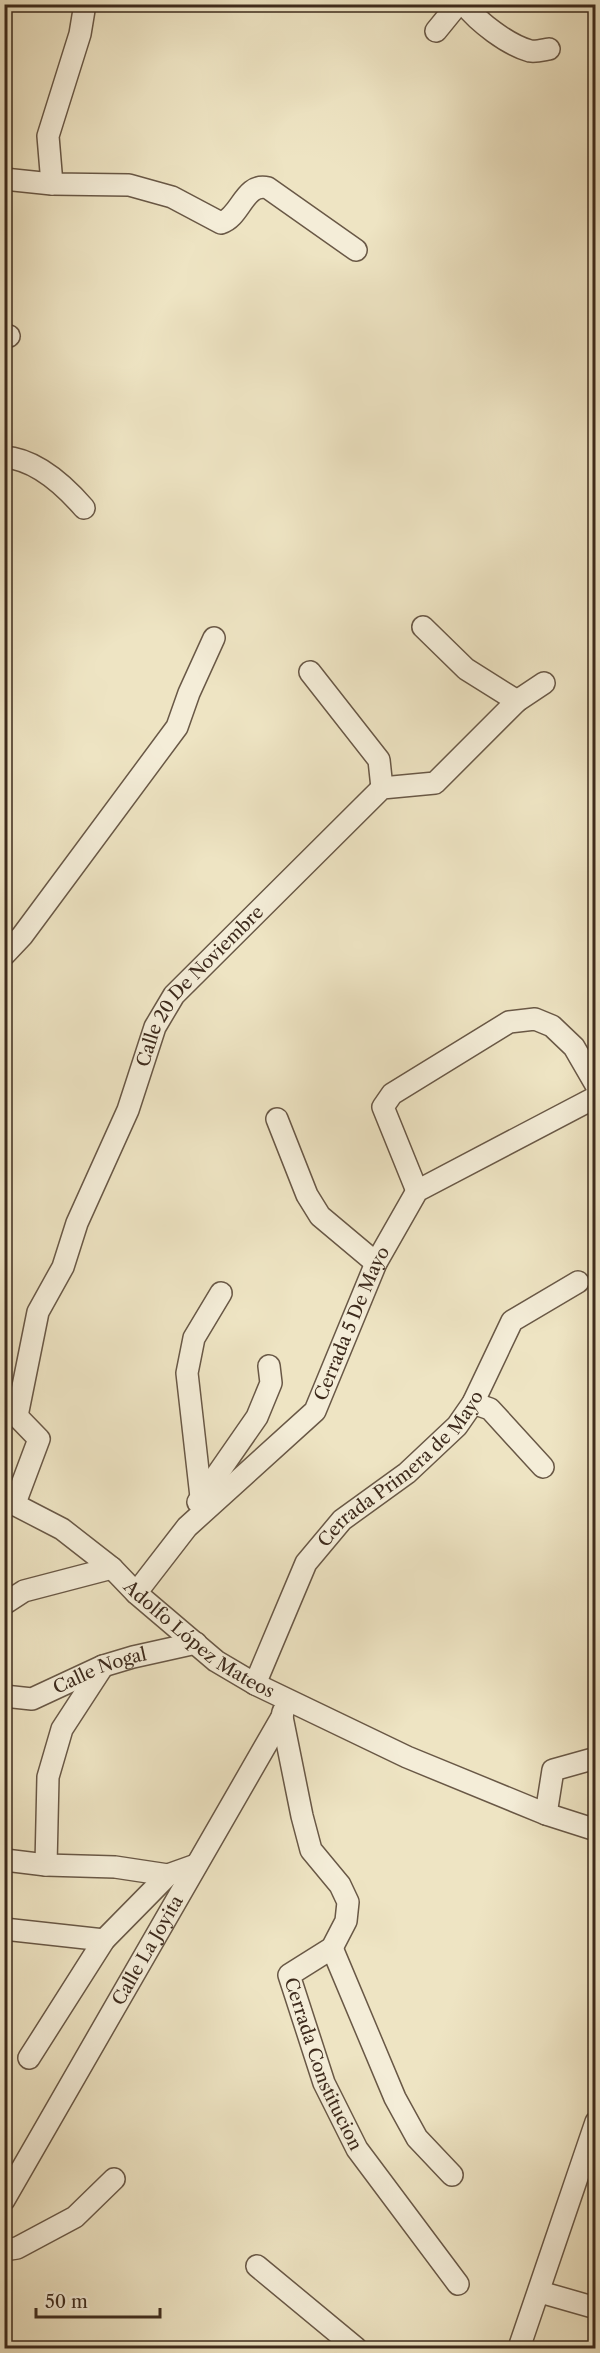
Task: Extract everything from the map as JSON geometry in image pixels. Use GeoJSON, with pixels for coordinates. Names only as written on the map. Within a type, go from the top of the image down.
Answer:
{"type":"FeatureCollection","features":[{"type":"Feature","properties":{"kind":"street"},"geometry":{"type":"LineString","coordinates":[[52,184],[48,136],[80,34],[85,4]]}},
{"type":"Feature","properties":{"kind":"street"},"geometry":{"type":"LineString","coordinates":[[436,31],[458,4]]}},
{"type":"Feature","properties":{"kind":"street"},"geometry":{"type":"LineString","coordinates":[[464,4],[476,19],[519,47],[532,51],[549,49]]}},
{"type":"Feature","properties":{"kind":"street"},"geometry":{"type":"LineString","coordinates":[[4,179],[52,184],[129,185],[172,197],[221,223],[228,221],[253,189],[260,186],[268,188],[356,250]]}},
{"type":"Feature","properties":{"kind":"street"},"geometry":{"type":"LineString","coordinates":[[4,457],[21,458],[65,486],[84,508]]}},
{"type":"Feature","properties":{"kind":"street"},"geometry":{"type":"LineString","coordinates":[[423,627],[466,669],[517,701]]}},
{"type":"Feature","properties":{"kind":"street"},"geometry":{"type":"LineString","coordinates":[[4,954],[22,936],[177,727],[189,693],[214,638]]}},
{"type":"Feature","properties":{"kind":"street"},"geometry":{"type":"LineString","coordinates":[[310,672],[379,760],[382,788],[435,783],[517,701],[544,683]]}},
{"type":"Feature","properties":{"kind":"street","name":"Calle 20 De Noviembre"},"geometry":{"type":"LineString","coordinates":[[10,1501],[39,1439],[11,1409],[38,1312],[63,1267],[77,1223],[128,1110],[155,1027],[174,995],[382,788]]}},
{"type":"Feature","properties":{"kind":"street"},"geometry":{"type":"LineString","coordinates":[[596,1085],[573,1047],[552,1026],[535,1019],[509,1022],[392,1094],[383,1107],[417,1191],[596,1097]]}},
{"type":"Feature","properties":{"kind":"street"},"geometry":{"type":"LineString","coordinates":[[277,1119],[307,1195],[320,1216],[376,1263]]}},
{"type":"Feature","properties":{"kind":"street","name":"Cerrada 5 De Mayo"},"geometry":{"type":"LineString","coordinates":[[136,1593],[187,1527],[315,1411],[376,1263],[417,1191]]}},
{"type":"Feature","properties":{"kind":"street","name":"Cerrada Primera de Mayo"},"geometry":{"type":"LineString","coordinates":[[255,1684],[306,1563],[342,1520],[407,1473],[457,1426],[473,1403],[512,1321],[578,1282]]}},
{"type":"Feature","properties":{"kind":"street"},"geometry":{"type":"LineString","coordinates":[[201,1497],[187,1373],[194,1338],[221,1293]]}},
{"type":"Feature","properties":{"kind":"street"},"geometry":{"type":"LineString","coordinates":[[187,1527],[201,1497],[257,1417],[271,1383],[269,1366]]}},
{"type":"Feature","properties":{"kind":"street"},"geometry":{"type":"LineString","coordinates":[[473,1403],[490,1409],[543,1467]]}},
{"type":"Feature","properties":{"kind":"street","name":"Adolfo López Mateos"},"geometry":{"type":"LineString","coordinates":[[10,1501],[62,1529],[112,1568],[136,1593],[216,1661],[255,1684],[284,1708],[546,1814],[596,1830]]}},
{"type":"Feature","properties":{"kind":"street"},"geometry":{"type":"LineString","coordinates":[[4,1604],[24,1591],[112,1568]]}},
{"type":"Feature","properties":{"kind":"street","name":"Calle Nogal"},"geometry":{"type":"LineString","coordinates":[[4,1696],[32,1699],[103,1666],[196,1643]]}},
{"type":"Feature","properties":{"kind":"street"},"geometry":{"type":"LineString","coordinates":[[46,1865],[48,1777],[62,1729],[103,1666]]}},
{"type":"Feature","properties":{"kind":"street"},"geometry":{"type":"LineString","coordinates":[[284,1708],[302,1816],[311,1850],[340,1885],[348,1902],[346,1921],[332,1948],[395,2098],[417,2138],[452,2175]]}},
{"type":"Feature","properties":{"kind":"street","name":"Calle La Joyita"},"geometry":{"type":"LineString","coordinates":[[4,2200],[284,1708]]}},
{"type":"Feature","properties":{"kind":"street"},"geometry":{"type":"LineString","coordinates":[[546,1814],[553,1770],[596,1758]]}},
{"type":"Feature","properties":{"kind":"street"},"geometry":{"type":"LineString","coordinates":[[4,1860],[46,1865],[115,1867],[168,1875]]}},
{"type":"Feature","properties":{"kind":"street"},"geometry":{"type":"LineString","coordinates":[[29,2058],[104,1940],[168,1875],[196,1865]]}},
{"type":"Feature","properties":{"kind":"street"},"geometry":{"type":"LineString","coordinates":[[4,1929],[104,1940]]}},
{"type":"Feature","properties":{"kind":"street","name":"Cerrada Constitucion"},"geometry":{"type":"LineString","coordinates":[[332,1948],[289,1975],[324,2083],[357,2148],[458,2284]]}},
{"type":"Feature","properties":{"kind":"street"},"geometry":{"type":"LineString","coordinates":[[519,2349],[596,2122]]}},
{"type":"Feature","properties":{"kind":"street"},"geometry":{"type":"LineString","coordinates":[[4,2250],[17,2248],[75,2217],[114,2179]]}},
{"type":"Feature","properties":{"kind":"street"},"geometry":{"type":"LineString","coordinates":[[257,2266],[356,2349]]}},
{"type":"Feature","properties":{"kind":"street"},"geometry":{"type":"LineString","coordinates":[[540,2292],[596,2308]]}}]}
